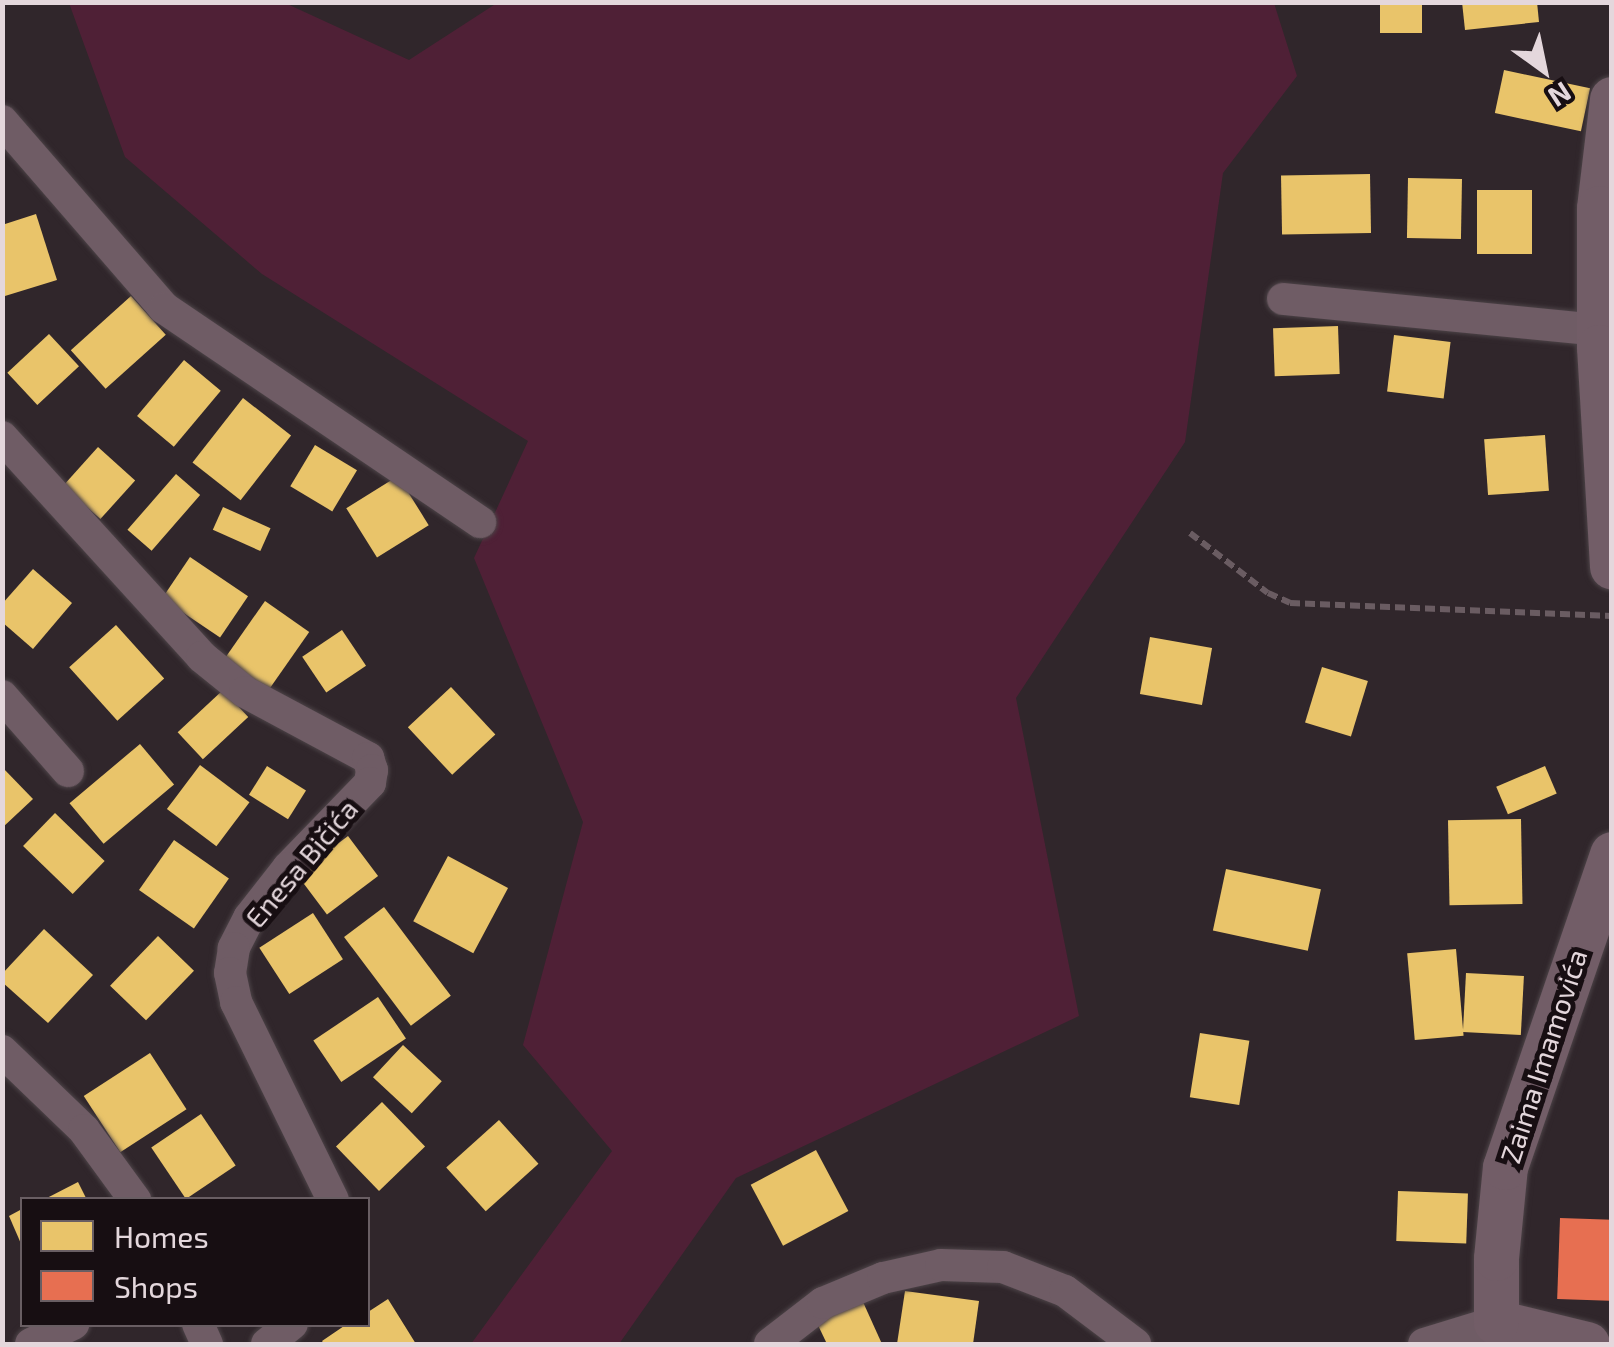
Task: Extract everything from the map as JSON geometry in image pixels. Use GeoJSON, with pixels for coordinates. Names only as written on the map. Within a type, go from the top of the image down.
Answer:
{"type":"FeatureCollection","features":[{"type":"Feature","properties":{"kind":"street"},"geometry":{"type":"LineString","coordinates":[[1612,98],[1599,208],[1600,330],[1612,567]]}},
{"type":"Feature","properties":{"kind":"street"},"geometry":{"type":"LineString","coordinates":[[2,121],[164,308],[480,522]]}},
{"type":"Feature","properties":{"kind":"street"},"geometry":{"type":"LineString","coordinates":[[1283,299],[1600,330]]}},
{"type":"Feature","properties":{"kind":"street","name":"Enesa Bičića"},"geometry":{"type":"LineString","coordinates":[[2,437],[202,657],[245,692],[368,758],[372,770],[370,783],[288,868],[249,918],[234,948],[230,973],[236,1002],[331,1197]]}},
{"type":"Feature","properties":{"kind":"street"},"geometry":{"type":"LineString","coordinates":[[2,696],[68,771]]}},
{"type":"Feature","properties":{"kind":"street","name":"Zaima Imamovića"},"geometry":{"type":"LineString","coordinates":[[1496,1322],[1505,1167],[1612,854]]}},
{"type":"Feature","properties":{"kind":"street"},"geometry":{"type":"LineString","coordinates":[[7,1060],[84,1130],[133,1197]]}},
{"type":"Feature","properties":{"kind":"street"},"geometry":{"type":"LineString","coordinates":[[770,1344],[823,1304],[883,1278],[941,1264],[1003,1266],[1065,1291],[1136,1344]]}},
{"type":"Feature","properties":{"kind":"street"},"geometry":{"type":"LineString","coordinates":[[1424,1344],[1496,1322],[1587,1344]]}},
{"type":"Feature","properties":{"kind":"street"},"geometry":{"type":"LineString","coordinates":[[31,1344],[68,1327]]}},
{"type":"Feature","properties":{"kind":"street"},"geometry":{"type":"LineString","coordinates":[[266,1344],[288,1327]]}},
{"type":"Feature","properties":{"kind":"path"},"geometry":{"type":"LineString","coordinates":[[1190,533],[1268,593],[1290,604],[1612,616]]}},
{"type":"Feature","properties":{"kind":"shaded area"},"geometry":{"type":"Polygon","coordinates":[[[69,3],[285,3],[409,60],[497,3],[1274,3],[1297,76],[1223,173],[1185,442],[1016,698],[1079,1016],[736,1178],[619,1344],[471,1344],[612,1151],[523,1045],[583,822],[474,558],[528,441],[262,274],[125,157],[69,3]]]}},
{"type":"Feature","properties":{"kind":"building: Homes"},"geometry":{"type":"Polygon","coordinates":[[[1380,2],[1422,2],[1422,33],[1380,33],[1380,2]]]}},
{"type":"Feature","properties":{"kind":"building: Homes"},"geometry":{"type":"Polygon","coordinates":[[[1462,2],[1537,2],[1539,22],[1465,30],[1462,2]]]}},
{"type":"Feature","properties":{"kind":"building: Homes"},"geometry":{"type":"Polygon","coordinates":[[[1504,70],[1590,88],[1581,131],[1495,113],[1504,70]]]}},
{"type":"Feature","properties":{"kind":"building: Homes"},"geometry":{"type":"Polygon","coordinates":[[[1370,174],[1371,233],[1282,235],[1281,176],[1370,174]]]}},
{"type":"Feature","properties":{"kind":"building: Homes"},"geometry":{"type":"Polygon","coordinates":[[[1408,178],[1462,179],[1461,239],[1407,238],[1408,178]]]}},
{"type":"Feature","properties":{"kind":"building: Homes"},"geometry":{"type":"Polygon","coordinates":[[[1477,190],[1532,190],[1532,254],[1477,254],[1477,190]]]}},
{"type":"Feature","properties":{"kind":"building: Homes"},"geometry":{"type":"Polygon","coordinates":[[[36,214],[57,280],[5,296],[2,225],[36,214]]]}},
{"type":"Feature","properties":{"kind":"building: Homes"},"geometry":{"type":"Polygon","coordinates":[[[131,296],[166,335],[106,389],[71,350],[131,296]]]}},
{"type":"Feature","properties":{"kind":"building: Homes"},"geometry":{"type":"Polygon","coordinates":[[[1338,326],[1340,374],[1275,376],[1273,328],[1338,326]]]}},
{"type":"Feature","properties":{"kind":"building: Homes"},"geometry":{"type":"Polygon","coordinates":[[[49,334],[79,366],[37,405],[7,373],[49,334]]]}},
{"type":"Feature","properties":{"kind":"building: Homes"},"geometry":{"type":"Polygon","coordinates":[[[1394,335],[1451,342],[1444,399],[1387,392],[1394,335]]]}},
{"type":"Feature","properties":{"kind":"building: Homes"},"geometry":{"type":"Polygon","coordinates":[[[184,360],[221,391],[174,447],[137,416],[184,360]]]}},
{"type":"Feature","properties":{"kind":"building: Homes"},"geometry":{"type":"Polygon","coordinates":[[[243,398],[291,436],[241,500],[193,463],[243,398]]]}},
{"type":"Feature","properties":{"kind":"building: Homes"},"geometry":{"type":"Polygon","coordinates":[[[1545,435],[1549,491],[1488,495],[1484,439],[1545,435]]]}},
{"type":"Feature","properties":{"kind":"building: Homes"},"geometry":{"type":"Polygon","coordinates":[[[315,445],[357,470],[332,511],[290,486],[315,445]]]}},
{"type":"Feature","properties":{"kind":"building: Homes"},"geometry":{"type":"Polygon","coordinates":[[[98,447],[135,480],[100,519],[63,486],[98,447]]]}},
{"type":"Feature","properties":{"kind":"building: Homes"},"geometry":{"type":"Polygon","coordinates":[[[176,474],[200,495],[152,551],[127,530],[176,474]]]}},
{"type":"Feature","properties":{"kind":"building: Homes"},"geometry":{"type":"Polygon","coordinates":[[[398,476],[429,525],[377,558],[346,508],[398,476]]]}},
{"type":"Feature","properties":{"kind":"building: Homes"},"geometry":{"type":"Polygon","coordinates":[[[223,507],[271,528],[260,551],[213,530],[223,507]]]}},
{"type":"Feature","properties":{"kind":"building: Homes"},"geometry":{"type":"Polygon","coordinates":[[[190,557],[248,596],[220,638],[162,598],[190,557]]]}},
{"type":"Feature","properties":{"kind":"building: Homes"},"geometry":{"type":"Polygon","coordinates":[[[33,569],[72,603],[33,649],[2,622],[2,604],[33,569]]]}},
{"type":"Feature","properties":{"kind":"building: Homes"},"geometry":{"type":"Polygon","coordinates":[[[265,601],[309,632],[266,694],[221,663],[265,601]]]}},
{"type":"Feature","properties":{"kind":"building: Homes"},"geometry":{"type":"Polygon","coordinates":[[[116,625],[164,679],[117,721],[69,667],[116,625]]]}},
{"type":"Feature","properties":{"kind":"building: Homes"},"geometry":{"type":"Polygon","coordinates":[[[342,630],[366,666],[326,692],[302,657],[342,630]]]}},
{"type":"Feature","properties":{"kind":"building: Homes"},"geometry":{"type":"Polygon","coordinates":[[[1150,637],[1212,648],[1202,705],[1140,694],[1150,637]]]}},
{"type":"Feature","properties":{"kind":"building: Homes"},"geometry":{"type":"Polygon","coordinates":[[[1322,667],[1368,681],[1351,736],[1305,722],[1322,667]]]}},
{"type":"Feature","properties":{"kind":"building: Homes"},"geometry":{"type":"Polygon","coordinates":[[[451,687],[495,735],[452,775],[408,727],[451,687]]]}},
{"type":"Feature","properties":{"kind":"building: Homes"},"geometry":{"type":"Polygon","coordinates":[[[223,690],[248,717],[203,759],[178,732],[223,690]]]}},
{"type":"Feature","properties":{"kind":"building: Homes"},"geometry":{"type":"Polygon","coordinates":[[[140,744],[174,785],[104,844],[70,803],[140,744]]]}},
{"type":"Feature","properties":{"kind":"building: Homes"},"geometry":{"type":"Polygon","coordinates":[[[200,765],[250,802],[216,846],[167,809],[200,765]]]}},
{"type":"Feature","properties":{"kind":"building: Homes"},"geometry":{"type":"Polygon","coordinates":[[[267,766],[306,790],[288,819],[249,795],[267,766]]]}},
{"type":"Feature","properties":{"kind":"building: Homes"},"geometry":{"type":"Polygon","coordinates":[[[1545,766],[1557,794],[1508,814],[1496,787],[1545,766]]]}},
{"type":"Feature","properties":{"kind":"building: Homes"},"geometry":{"type":"Polygon","coordinates":[[[2,767],[33,799],[2,828],[2,767]]]}},
{"type":"Feature","properties":{"kind":"building: Homes"},"geometry":{"type":"Polygon","coordinates":[[[55,813],[105,861],[73,894],[23,846],[55,813]]]}},
{"type":"Feature","properties":{"kind":"building: Homes"},"geometry":{"type":"Polygon","coordinates":[[[1521,819],[1522,904],[1449,905],[1448,820],[1521,819]]]}},
{"type":"Feature","properties":{"kind":"building: Homes"},"geometry":{"type":"Polygon","coordinates":[[[348,836],[378,876],[327,914],[297,875],[348,836]]]}},
{"type":"Feature","properties":{"kind":"building: Homes"},"geometry":{"type":"Polygon","coordinates":[[[174,840],[229,878],[194,928],[139,890],[174,840]]]}},
{"type":"Feature","properties":{"kind":"building: Homes"},"geometry":{"type":"Polygon","coordinates":[[[448,856],[508,888],[473,953],[413,921],[448,856]]]}},
{"type":"Feature","properties":{"kind":"building: Homes"},"geometry":{"type":"Polygon","coordinates":[[[1226,869],[1321,889],[1308,951],[1213,931],[1226,869]]]}},
{"type":"Feature","properties":{"kind":"building: Homes"},"geometry":{"type":"Polygon","coordinates":[[[384,907],[451,996],[411,1026],[344,937],[384,907]]]}},
{"type":"Feature","properties":{"kind":"building: Homes"},"geometry":{"type":"Polygon","coordinates":[[[313,913],[343,959],[289,994],[259,948],[313,913]]]}},
{"type":"Feature","properties":{"kind":"building: Homes"},"geometry":{"type":"Polygon","coordinates":[[[44,929],[93,975],[48,1023],[2,982],[2,974],[44,929]]]}},
{"type":"Feature","properties":{"kind":"building: Homes"},"geometry":{"type":"Polygon","coordinates":[[[158,936],[194,971],[146,1020],[110,986],[158,936]]]}},
{"type":"Feature","properties":{"kind":"building: Homes"},"geometry":{"type":"Polygon","coordinates":[[[1456,949],[1464,1036],[1415,1040],[1407,953],[1456,949]]]}},
{"type":"Feature","properties":{"kind":"building: Homes"},"geometry":{"type":"Polygon","coordinates":[[[1466,973],[1524,976],[1521,1035],[1463,1032],[1466,973]]]}},
{"type":"Feature","properties":{"kind":"building: Homes"},"geometry":{"type":"Polygon","coordinates":[[[378,997],[406,1038],[341,1082],[313,1041],[378,997]]]}},
{"type":"Feature","properties":{"kind":"building: Homes"},"geometry":{"type":"Polygon","coordinates":[[[1200,1033],[1249,1041],[1239,1105],[1190,1097],[1200,1033]]]}},
{"type":"Feature","properties":{"kind":"building: Homes"},"geometry":{"type":"Polygon","coordinates":[[[403,1045],[442,1081],[412,1113],[373,1077],[403,1045]]]}},
{"type":"Feature","properties":{"kind":"building: Homes"},"geometry":{"type":"Polygon","coordinates":[[[150,1053],[186,1109],[120,1152],[84,1096],[150,1053]]]}},
{"type":"Feature","properties":{"kind":"building: Homes"},"geometry":{"type":"Polygon","coordinates":[[[382,1102],[425,1147],[379,1191],[336,1146],[382,1102]]]}},
{"type":"Feature","properties":{"kind":"building: Homes"},"geometry":{"type":"Polygon","coordinates":[[[201,1114],[236,1165],[185,1197],[151,1148],[201,1114]]]}},
{"type":"Feature","properties":{"kind":"building: Homes"},"geometry":{"type":"Polygon","coordinates":[[[499,1120],[538,1164],[486,1211],[446,1168],[499,1120]]]}},
{"type":"Feature","properties":{"kind":"building: Homes"},"geometry":{"type":"Polygon","coordinates":[[[816,1150],[848,1211],[783,1246],[751,1185],[816,1150]]]}},
{"type":"Feature","properties":{"kind":"building: Homes"},"geometry":{"type":"Polygon","coordinates":[[[78,1182],[86,1197],[49,1197],[78,1182]]]}},
{"type":"Feature","properties":{"kind":"building: Homes"},"geometry":{"type":"Polygon","coordinates":[[[1398,1191],[1468,1193],[1466,1243],[1396,1241],[1398,1191]]]}},
{"type":"Feature","properties":{"kind":"building: Homes"},"geometry":{"type":"Polygon","coordinates":[[[20,1210],[20,1241],[9,1216],[20,1210]]]}},
{"type":"Feature","properties":{"kind":"building: Homes"},"geometry":{"type":"Polygon","coordinates":[[[905,1291],[979,1301],[973,1344],[897,1344],[905,1291]]]}},
{"type":"Feature","properties":{"kind":"building: Homes"},"geometry":{"type":"Polygon","coordinates":[[[388,1299],[416,1344],[324,1344],[322,1341],[343,1327],[370,1327],[370,1311],[388,1299]]]}},
{"type":"Feature","properties":{"kind":"building: Homes"},"geometry":{"type":"Polygon","coordinates":[[[863,1302],[882,1344],[827,1344],[817,1323],[863,1302]]]}},
{"type":"Feature","properties":{"kind":"building: Shops"},"geometry":{"type":"Polygon","coordinates":[[[1560,1218],[1612,1220],[1609,1301],[1557,1299],[1560,1218]]]}}]}
